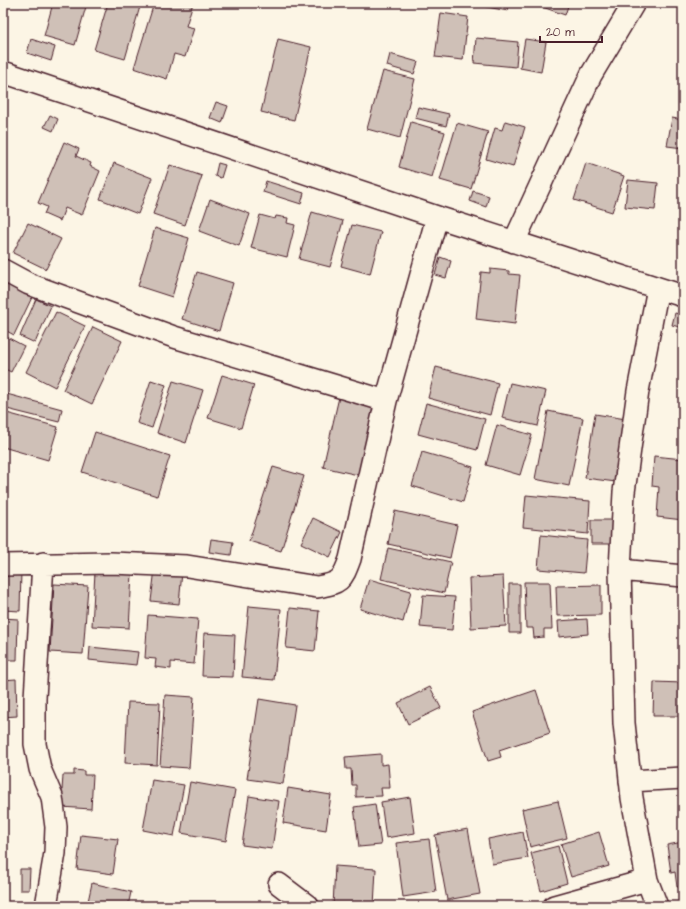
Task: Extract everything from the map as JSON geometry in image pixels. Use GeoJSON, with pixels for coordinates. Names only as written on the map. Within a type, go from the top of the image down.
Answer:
{"type":"FeatureCollection","features":[{"type":"Feature","properties":{"kind":"street"},"geometry":{"type":"LineString","coordinates":[[514,242],[591,74],[634,3]]}},
{"type":"Feature","properties":{"kind":"street"},"geometry":{"type":"LineString","coordinates":[[3,72],[437,217],[683,296]]}},
{"type":"Feature","properties":{"kind":"street"},"geometry":{"type":"LineString","coordinates":[[3,565],[43,563],[111,563],[187,566],[317,587],[334,584],[344,575],[350,559],[386,401],[437,217]]}},
{"type":"Feature","properties":{"kind":"street"},"geometry":{"type":"LineString","coordinates":[[3,270],[29,284],[174,337],[386,401]]}},
{"type":"Feature","properties":{"kind":"street"},"geometry":{"type":"LineString","coordinates":[[657,906],[647,880],[630,781],[624,723],[620,570],[624,492],[638,391],[658,288]]}},
{"type":"Feature","properties":{"kind":"street"},"geometry":{"type":"LineString","coordinates":[[43,563],[35,698],[35,744],[40,769],[52,797],[56,827],[55,853],[46,906]]}},
{"type":"Feature","properties":{"kind":"street"},"geometry":{"type":"LineString","coordinates":[[620,570],[683,576]]}},
{"type":"Feature","properties":{"kind":"street"},"geometry":{"type":"LineString","coordinates":[[630,781],[683,778]]}},
{"type":"Feature","properties":{"kind":"street"},"geometry":{"type":"LineString","coordinates":[[554,906],[647,880]]}},
{"type":"Feature","properties":{"kind":"street"},"geometry":{"type":"LineString","coordinates":[[279,884],[308,906]]}},
{"type":"Feature","properties":{"kind":"building"},"geometry":{"type":"Polygon","coordinates":[[[53,3],[87,3],[75,45],[44,36],[53,3]]]}},
{"type":"Feature","properties":{"kind":"building"},"geometry":{"type":"Polygon","coordinates":[[[108,3],[141,3],[125,59],[94,50],[108,3]]]}},
{"type":"Feature","properties":{"kind":"building"},"geometry":{"type":"Polygon","coordinates":[[[154,3],[193,3],[186,26],[194,28],[185,57],[174,54],[167,79],[134,68],[154,3]]]}},
{"type":"Feature","properties":{"kind":"building"},"geometry":{"type":"Polygon","coordinates":[[[466,3],[509,3],[508,11],[466,3]]]}},
{"type":"Feature","properties":{"kind":"building"},"geometry":{"type":"Polygon","coordinates":[[[569,3],[565,15],[534,4],[569,3]]]}},
{"type":"Feature","properties":{"kind":"building"},"geometry":{"type":"Polygon","coordinates":[[[441,13],[468,17],[463,60],[435,57],[441,13]]]}},
{"type":"Feature","properties":{"kind":"building"},"geometry":{"type":"Polygon","coordinates":[[[476,38],[518,42],[516,67],[474,63],[476,38]]]}},
{"type":"Feature","properties":{"kind":"building"},"geometry":{"type":"Polygon","coordinates":[[[31,39],[55,47],[51,61],[27,53],[31,39]]]}},
{"type":"Feature","properties":{"kind":"building"},"geometry":{"type":"Polygon","coordinates":[[[278,39],[311,47],[294,120],[261,112],[278,39]]]}},
{"type":"Feature","properties":{"kind":"building"},"geometry":{"type":"Polygon","coordinates":[[[525,39],[546,42],[541,72],[520,68],[525,39]]]}},
{"type":"Feature","properties":{"kind":"building"},"geometry":{"type":"Polygon","coordinates":[[[390,54],[418,62],[414,74],[387,66],[390,54]]]}},
{"type":"Feature","properties":{"kind":"building"},"geometry":{"type":"Polygon","coordinates":[[[383,71],[415,79],[400,138],[367,129],[383,71]]]}},
{"type":"Feature","properties":{"kind":"building"},"geometry":{"type":"Polygon","coordinates":[[[216,102],[228,106],[222,123],[210,118],[216,102]]]}},
{"type":"Feature","properties":{"kind":"building"},"geometry":{"type":"Polygon","coordinates":[[[418,107],[449,114],[446,126],[415,118],[418,107]]]}},
{"type":"Feature","properties":{"kind":"building"},"geometry":{"type":"Polygon","coordinates":[[[50,115],[58,119],[53,131],[44,127],[50,115]]]}},
{"type":"Feature","properties":{"kind":"building"},"geometry":{"type":"Polygon","coordinates":[[[672,118],[683,120],[683,148],[667,146],[672,118]]]}},
{"type":"Feature","properties":{"kind":"building"},"geometry":{"type":"Polygon","coordinates":[[[505,121],[525,127],[513,167],[486,159],[495,128],[502,130],[505,121]]]}},
{"type":"Feature","properties":{"kind":"building"},"geometry":{"type":"Polygon","coordinates":[[[411,122],[445,132],[432,177],[399,167],[411,122]]]}},
{"type":"Feature","properties":{"kind":"building"},"geometry":{"type":"Polygon","coordinates":[[[457,123],[488,132],[471,189],[440,180],[457,123]]]}},
{"type":"Feature","properties":{"kind":"building"},"geometry":{"type":"Polygon","coordinates":[[[64,142],[79,149],[76,156],[91,163],[90,166],[100,171],[82,215],[65,208],[60,221],[44,214],[47,207],[38,203],[64,142]]]}},
{"type":"Feature","properties":{"kind":"building"},"geometry":{"type":"Polygon","coordinates":[[[114,163],[152,178],[138,214],[100,199],[114,163]]]}},
{"type":"Feature","properties":{"kind":"building"},"geometry":{"type":"Polygon","coordinates":[[[218,163],[225,165],[221,178],[215,176],[218,163]]]}},
{"type":"Feature","properties":{"kind":"building"},"geometry":{"type":"Polygon","coordinates":[[[586,163],[624,176],[612,212],[574,200],[586,163]]]}},
{"type":"Feature","properties":{"kind":"building"},"geometry":{"type":"Polygon","coordinates":[[[170,165],[202,176],[185,225],[153,214],[170,165]]]}},
{"type":"Feature","properties":{"kind":"building"},"geometry":{"type":"Polygon","coordinates":[[[628,180],[658,183],[655,210],[625,207],[628,180]]]}},
{"type":"Feature","properties":{"kind":"building"},"geometry":{"type":"Polygon","coordinates":[[[266,181],[304,193],[301,204],[263,192],[266,181]]]}},
{"type":"Feature","properties":{"kind":"building"},"geometry":{"type":"Polygon","coordinates":[[[473,191],[489,196],[486,207],[470,201],[473,191]]]}},
{"type":"Feature","properties":{"kind":"building"},"geometry":{"type":"Polygon","coordinates":[[[210,199],[250,214],[239,246],[199,231],[210,199]]]}},
{"type":"Feature","properties":{"kind":"building"},"geometry":{"type":"Polygon","coordinates":[[[312,212],[343,221],[330,267],[299,259],[312,212]]]}},
{"type":"Feature","properties":{"kind":"building"},"geometry":{"type":"Polygon","coordinates":[[[260,215],[275,219],[276,216],[288,218],[287,223],[295,225],[287,257],[251,248],[260,215]]]}},
{"type":"Feature","properties":{"kind":"building"},"geometry":{"type":"Polygon","coordinates":[[[28,223],[61,239],[46,269],[13,253],[28,223]]]}},
{"type":"Feature","properties":{"kind":"building"},"geometry":{"type":"Polygon","coordinates":[[[352,225],[381,232],[370,274],[341,266],[352,225]]]}},
{"type":"Feature","properties":{"kind":"building"},"geometry":{"type":"Polygon","coordinates":[[[155,228],[189,238],[172,297],[138,286],[155,228]]]}},
{"type":"Feature","properties":{"kind":"building"},"geometry":{"type":"Polygon","coordinates":[[[440,257],[451,261],[446,278],[435,275],[440,257]]]}},
{"type":"Feature","properties":{"kind":"building"},"geometry":{"type":"Polygon","coordinates":[[[490,269],[509,271],[509,274],[520,275],[515,324],[476,319],[481,272],[490,273],[490,269]]]}},
{"type":"Feature","properties":{"kind":"building"},"geometry":{"type":"Polygon","coordinates":[[[197,272],[233,283],[219,331],[182,319],[197,272]]]}},
{"type":"Feature","properties":{"kind":"building"},"geometry":{"type":"Polygon","coordinates":[[[8,278],[35,291],[14,335],[3,329],[3,287],[8,278]]]}},
{"type":"Feature","properties":{"kind":"building"},"geometry":{"type":"Polygon","coordinates":[[[36,299],[51,306],[35,343],[20,336],[36,299]]]}},
{"type":"Feature","properties":{"kind":"building"},"geometry":{"type":"Polygon","coordinates":[[[56,312],[85,326],[55,387],[26,372],[56,312]]]}},
{"type":"Feature","properties":{"kind":"building"},"geometry":{"type":"Polygon","coordinates":[[[675,313],[683,315],[683,328],[672,325],[675,313]]]}},
{"type":"Feature","properties":{"kind":"building"},"geometry":{"type":"Polygon","coordinates":[[[93,327],[122,341],[92,404],[63,390],[93,327]]]}},
{"type":"Feature","properties":{"kind":"building"},"geometry":{"type":"Polygon","coordinates":[[[3,335],[24,346],[11,372],[3,368],[3,335]]]}},
{"type":"Feature","properties":{"kind":"building"},"geometry":{"type":"Polygon","coordinates":[[[436,367],[498,383],[490,415],[428,398],[436,367]]]}},
{"type":"Feature","properties":{"kind":"building"},"geometry":{"type":"Polygon","coordinates":[[[222,375],[254,385],[241,428],[208,418],[222,375]]]}},
{"type":"Feature","properties":{"kind":"building"},"geometry":{"type":"Polygon","coordinates":[[[151,380],[166,385],[152,428],[137,423],[151,380]]]}},
{"type":"Feature","properties":{"kind":"building"},"geometry":{"type":"Polygon","coordinates":[[[173,381],[203,390],[186,443],[157,433],[173,381]]]}},
{"type":"Feature","properties":{"kind":"building"},"geometry":{"type":"Polygon","coordinates":[[[510,383],[546,391],[538,426],[502,418],[510,383]]]}},
{"type":"Feature","properties":{"kind":"building"},"geometry":{"type":"Polygon","coordinates":[[[3,393],[62,409],[59,422],[3,408],[3,393]]]}},
{"type":"Feature","properties":{"kind":"building"},"geometry":{"type":"Polygon","coordinates":[[[339,397],[374,405],[358,475],[323,467],[339,397]]]}},
{"type":"Feature","properties":{"kind":"building"},"geometry":{"type":"Polygon","coordinates":[[[426,403],[485,419],[477,450],[418,434],[426,403]]]}},
{"type":"Feature","properties":{"kind":"building"},"geometry":{"type":"Polygon","coordinates":[[[548,411],[583,418],[569,486],[535,479],[548,411]]]}},
{"type":"Feature","properties":{"kind":"building"},"geometry":{"type":"Polygon","coordinates":[[[3,412],[58,427],[48,460],[3,447],[3,412]]]}},
{"type":"Feature","properties":{"kind":"building"},"geometry":{"type":"Polygon","coordinates":[[[595,414],[626,419],[616,482],[585,478],[595,414]]]}},
{"type":"Feature","properties":{"kind":"building"},"geometry":{"type":"Polygon","coordinates":[[[497,425],[532,435],[520,475],[486,465],[497,425]]]}},
{"type":"Feature","properties":{"kind":"building"},"geometry":{"type":"Polygon","coordinates":[[[95,432],[170,456],[157,496],[82,472],[95,432]]]}},
{"type":"Feature","properties":{"kind":"building"},"geometry":{"type":"Polygon","coordinates":[[[422,452],[473,467],[463,502],[412,486],[422,452]]]}},
{"type":"Feature","properties":{"kind":"building"},"geometry":{"type":"Polygon","coordinates":[[[654,456],[683,459],[683,520],[657,517],[659,487],[652,486],[654,456]]]}},
{"type":"Feature","properties":{"kind":"building"},"geometry":{"type":"Polygon","coordinates":[[[273,467],[304,476],[281,551],[249,541],[273,467]]]}},
{"type":"Feature","properties":{"kind":"building"},"geometry":{"type":"Polygon","coordinates":[[[526,495],[590,501],[588,534],[523,527],[526,495]]]}},
{"type":"Feature","properties":{"kind":"building"},"geometry":{"type":"Polygon","coordinates":[[[395,511],[457,525],[450,558],[388,544],[395,511]]]}},
{"type":"Feature","properties":{"kind":"building"},"geometry":{"type":"Polygon","coordinates":[[[313,518],[342,532],[330,557],[301,543],[313,518]]]}},
{"type":"Feature","properties":{"kind":"building"},"geometry":{"type":"Polygon","coordinates":[[[591,520],[614,520],[614,544],[591,544],[591,520]]]}},
{"type":"Feature","properties":{"kind":"building"},"geometry":{"type":"Polygon","coordinates":[[[541,535],[587,540],[584,573],[538,569],[541,535]]]}},
{"type":"Feature","properties":{"kind":"building"},"geometry":{"type":"Polygon","coordinates":[[[211,539],[233,542],[231,555],[209,552],[211,539]]]}},
{"type":"Feature","properties":{"kind":"building"},"geometry":{"type":"Polygon","coordinates":[[[388,548],[451,562],[444,593],[381,579],[388,548]]]}},
{"type":"Feature","properties":{"kind":"building"},"geometry":{"type":"Polygon","coordinates":[[[155,569],[182,572],[179,604],[151,601],[155,569]]]}},
{"type":"Feature","properties":{"kind":"building"},"geometry":{"type":"Polygon","coordinates":[[[3,571],[21,571],[20,611],[3,610],[3,571]]]}},
{"type":"Feature","properties":{"kind":"building"},"geometry":{"type":"Polygon","coordinates":[[[95,572],[132,574],[129,628],[92,626],[95,572]]]}},
{"type":"Feature","properties":{"kind":"building"},"geometry":{"type":"Polygon","coordinates":[[[503,576],[506,626],[471,628],[469,578],[503,576]]]}},
{"type":"Feature","properties":{"kind":"building"},"geometry":{"type":"Polygon","coordinates":[[[369,579],[411,591],[403,622],[360,609],[369,579]]]}},
{"type":"Feature","properties":{"kind":"building"},"geometry":{"type":"Polygon","coordinates":[[[524,582],[550,582],[552,629],[544,629],[544,637],[534,638],[533,628],[526,628],[524,582]]]}},
{"type":"Feature","properties":{"kind":"building"},"geometry":{"type":"Polygon","coordinates":[[[54,584],[88,586],[83,654],[50,652],[54,584]]]}},
{"type":"Feature","properties":{"kind":"building"},"geometry":{"type":"Polygon","coordinates":[[[509,584],[520,584],[520,633],[509,633],[509,584]]]}},
{"type":"Feature","properties":{"kind":"building"},"geometry":{"type":"Polygon","coordinates":[[[601,585],[601,615],[557,616],[556,586],[601,585]]]}},
{"type":"Feature","properties":{"kind":"building"},"geometry":{"type":"Polygon","coordinates":[[[423,595],[455,597],[452,630],[420,627],[423,595]]]}},
{"type":"Feature","properties":{"kind":"building"},"geometry":{"type":"Polygon","coordinates":[[[249,606],[281,609],[274,680],[242,677],[249,606]]]}},
{"type":"Feature","properties":{"kind":"building"},"geometry":{"type":"Polygon","coordinates":[[[290,608],[319,611],[315,651],[286,648],[290,608]]]}},
{"type":"Feature","properties":{"kind":"building"},"geometry":{"type":"Polygon","coordinates":[[[148,615],[198,619],[194,664],[171,662],[171,669],[155,667],[156,659],[145,658],[148,615]]]}},
{"type":"Feature","properties":{"kind":"building"},"geometry":{"type":"Polygon","coordinates":[[[3,618],[18,619],[17,660],[3,660],[3,618]]]}},
{"type":"Feature","properties":{"kind":"building"},"geometry":{"type":"Polygon","coordinates":[[[587,619],[588,634],[559,637],[558,621],[587,619]]]}},
{"type":"Feature","properties":{"kind":"building"},"geometry":{"type":"Polygon","coordinates":[[[204,633],[235,635],[233,677],[202,676],[204,633]]]}},
{"type":"Feature","properties":{"kind":"building"},"geometry":{"type":"Polygon","coordinates":[[[90,647],[138,652],[136,665],[89,660],[90,647]]]}},
{"type":"Feature","properties":{"kind":"building"},"geometry":{"type":"Polygon","coordinates":[[[16,679],[17,716],[3,717],[3,680],[16,679]]]}},
{"type":"Feature","properties":{"kind":"building"},"geometry":{"type":"Polygon","coordinates":[[[654,682],[683,683],[683,716],[653,716],[654,682]]]}},
{"type":"Feature","properties":{"kind":"building"},"geometry":{"type":"Polygon","coordinates":[[[430,687],[441,708],[408,724],[398,703],[430,687]]]}},
{"type":"Feature","properties":{"kind":"building"},"geometry":{"type":"Polygon","coordinates":[[[536,690],[550,733],[499,750],[501,757],[488,761],[472,712],[536,690]]]}},
{"type":"Feature","properties":{"kind":"building"},"geometry":{"type":"Polygon","coordinates":[[[165,695],[194,697],[189,768],[160,766],[165,695]]]}},
{"type":"Feature","properties":{"kind":"building"},"geometry":{"type":"Polygon","coordinates":[[[259,699],[295,705],[283,784],[247,779],[259,699]]]}},
{"type":"Feature","properties":{"kind":"building"},"geometry":{"type":"Polygon","coordinates":[[[128,702],[160,703],[157,765],[125,763],[128,702]]]}},
{"type":"Feature","properties":{"kind":"building"},"geometry":{"type":"Polygon","coordinates":[[[381,754],[381,765],[388,764],[390,788],[381,788],[382,796],[356,797],[356,785],[352,785],[351,769],[346,769],[345,757],[381,754]]]}},
{"type":"Feature","properties":{"kind":"building"},"geometry":{"type":"Polygon","coordinates":[[[74,770],[84,771],[84,775],[93,775],[91,809],[61,807],[63,775],[74,775],[74,770]]]}},
{"type":"Feature","properties":{"kind":"building"},"geometry":{"type":"Polygon","coordinates":[[[152,780],[184,785],[174,836],[143,830],[152,780]]]}},
{"type":"Feature","properties":{"kind":"building"},"geometry":{"type":"Polygon","coordinates":[[[190,782],[235,790],[226,841],[181,833],[190,782]]]}},
{"type":"Feature","properties":{"kind":"building"},"geometry":{"type":"Polygon","coordinates":[[[288,788],[331,795],[326,830],[283,823],[288,788]]]}},
{"type":"Feature","properties":{"kind":"building"},"geometry":{"type":"Polygon","coordinates":[[[249,796],[279,801],[272,849],[242,845],[249,796]]]}},
{"type":"Feature","properties":{"kind":"building"},"geometry":{"type":"Polygon","coordinates":[[[410,797],[415,833],[386,838],[381,802],[410,797]]]}},
{"type":"Feature","properties":{"kind":"building"},"geometry":{"type":"Polygon","coordinates":[[[558,801],[567,838],[530,847],[522,809],[558,801]]]}},
{"type":"Feature","properties":{"kind":"building"},"geometry":{"type":"Polygon","coordinates":[[[375,804],[381,845],[359,847],[354,807],[375,804]]]}},
{"type":"Feature","properties":{"kind":"building"},"geometry":{"type":"Polygon","coordinates":[[[468,829],[480,894],[447,900],[435,835],[468,829]]]}},
{"type":"Feature","properties":{"kind":"building"},"geometry":{"type":"Polygon","coordinates":[[[523,832],[528,858],[492,864],[488,839],[523,832]]]}},
{"type":"Feature","properties":{"kind":"building"},"geometry":{"type":"Polygon","coordinates":[[[599,832],[609,866],[571,877],[561,844],[599,832]]]}},
{"type":"Feature","properties":{"kind":"building"},"geometry":{"type":"Polygon","coordinates":[[[81,835],[118,839],[113,874],[77,869],[81,835]]]}},
{"type":"Feature","properties":{"kind":"building"},"geometry":{"type":"Polygon","coordinates":[[[429,839],[436,892],[403,897],[396,843],[429,839]]]}},
{"type":"Feature","properties":{"kind":"building"},"geometry":{"type":"Polygon","coordinates":[[[683,842],[683,886],[677,887],[675,872],[671,873],[667,845],[683,842]]]}},
{"type":"Feature","properties":{"kind":"building"},"geometry":{"type":"Polygon","coordinates":[[[558,846],[567,883],[541,891],[531,853],[558,846]]]}},
{"type":"Feature","properties":{"kind":"building"},"geometry":{"type":"Polygon","coordinates":[[[335,866],[376,869],[374,906],[333,906],[335,866]]]}},
{"type":"Feature","properties":{"kind":"building"},"geometry":{"type":"Polygon","coordinates":[[[20,869],[30,869],[29,890],[20,890],[20,869]]]}},
{"type":"Feature","properties":{"kind":"building"},"geometry":{"type":"Polygon","coordinates":[[[92,883],[131,892],[128,906],[87,906],[92,883]]]}}]}
